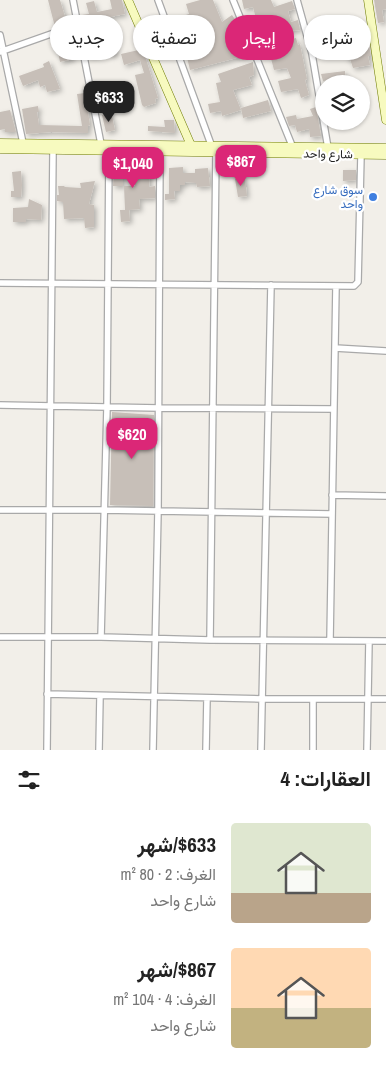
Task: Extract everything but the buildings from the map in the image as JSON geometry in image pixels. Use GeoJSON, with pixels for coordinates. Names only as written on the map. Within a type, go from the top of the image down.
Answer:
{"type":"FeatureCollection","features":[{"type":"Feature","properties":{"kind":"street"},"geometry":{"type":"LineString","coordinates":[[73,0],[75,15]]}},
{"type":"Feature","properties":{"kind":"street"},"geometry":{"type":"LineString","coordinates":[[128,0],[192,149]]}},
{"type":"Feature","properties":{"kind":"street"},"geometry":{"type":"LineString","coordinates":[[158,0],[214,150],[210,640]]}},
{"type":"Feature","properties":{"kind":"street"},"geometry":{"type":"LineString","coordinates":[[233,0],[294,148]]}},
{"type":"Feature","properties":{"kind":"street"},"geometry":{"type":"LineString","coordinates":[[297,0],[312,54],[328,148]]}},
{"type":"Feature","properties":{"kind":"street"},"geometry":{"type":"LineString","coordinates":[[368,0],[386,120]]}},
{"type":"Feature","properties":{"kind":"street"},"geometry":{"type":"LineString","coordinates":[[2,51],[50,34]]}},
{"type":"Feature","properties":{"kind":"street"},"geometry":{"type":"LineString","coordinates":[[0,35],[2,51],[24,143]]}},
{"type":"Feature","properties":{"kind":"street"},"geometry":{"type":"LineString","coordinates":[[84,60],[101,144]]}},
{"type":"Feature","properties":{"kind":"street","name":"شارع واحد"},"geometry":{"type":"LineString","coordinates":[[0,143],[101,144],[214,150],[386,155]]}},
{"type":"Feature","properties":{"kind":"street","name":"شارع واحد"},"geometry":{"type":"LineString","coordinates":[[214,150],[386,148]]}},
{"type":"Feature","properties":{"kind":"street","name":"شارع واحد"},"geometry":{"type":"LineString","coordinates":[[0,149],[160,152],[192,149]]}},
{"type":"Feature","properties":{"kind":"street"},"geometry":{"type":"LineString","coordinates":[[47,750],[53,150]]}},
{"type":"Feature","properties":{"kind":"street"},"geometry":{"type":"LineString","coordinates":[[101,637],[107,407],[109,152]]}},
{"type":"Feature","properties":{"kind":"street"},"geometry":{"type":"LineString","coordinates":[[152,750],[158,512],[160,152]]}},
{"type":"Feature","properties":{"kind":"street"},"geometry":{"type":"LineString","coordinates":[[0,283],[354,286],[358,282],[361,155]]}},
{"type":"Feature","properties":{"kind":"street"},"geometry":{"type":"LineString","coordinates":[[261,750],[271,285]]}},
{"type":"Feature","properties":{"kind":"street"},"geometry":{"type":"LineString","coordinates":[[330,640],[336,286]]}},
{"type":"Feature","properties":{"kind":"street"},"geometry":{"type":"LineString","coordinates":[[336,348],[386,351]]}},
{"type":"Feature","properties":{"kind":"street"},"geometry":{"type":"LineString","coordinates":[[0,405],[333,409]]}},
{"type":"Feature","properties":{"kind":"street"},"geometry":{"type":"LineString","coordinates":[[332,495],[386,496]]}},
{"type":"Feature","properties":{"kind":"street"},"geometry":{"type":"LineString","coordinates":[[0,510],[332,514]]}},
{"type":"Feature","properties":{"kind":"street"},"geometry":{"type":"LineString","coordinates":[[0,637],[386,641]]}},
{"type":"Feature","properties":{"kind":"street"},"geometry":{"type":"LineString","coordinates":[[367,750],[369,641]]}},
{"type":"Feature","properties":{"kind":"street"},"geometry":{"type":"LineString","coordinates":[[47,694],[262,699],[386,699]]}},
{"type":"Feature","properties":{"kind":"street"},"geometry":{"type":"LineString","coordinates":[[99,750],[100,696]]}},
{"type":"Feature","properties":{"kind":"street"},"geometry":{"type":"LineString","coordinates":[[206,750],[207,698]]}},
{"type":"Feature","properties":{"kind":"street"},"geometry":{"type":"LineString","coordinates":[[312,750],[313,698]]}},
{"type":"Feature","properties":{"kind":"place","name":"سوق شارع واحد"},"geometry":{"type":"Point","coordinates":[373,197]}}]}
